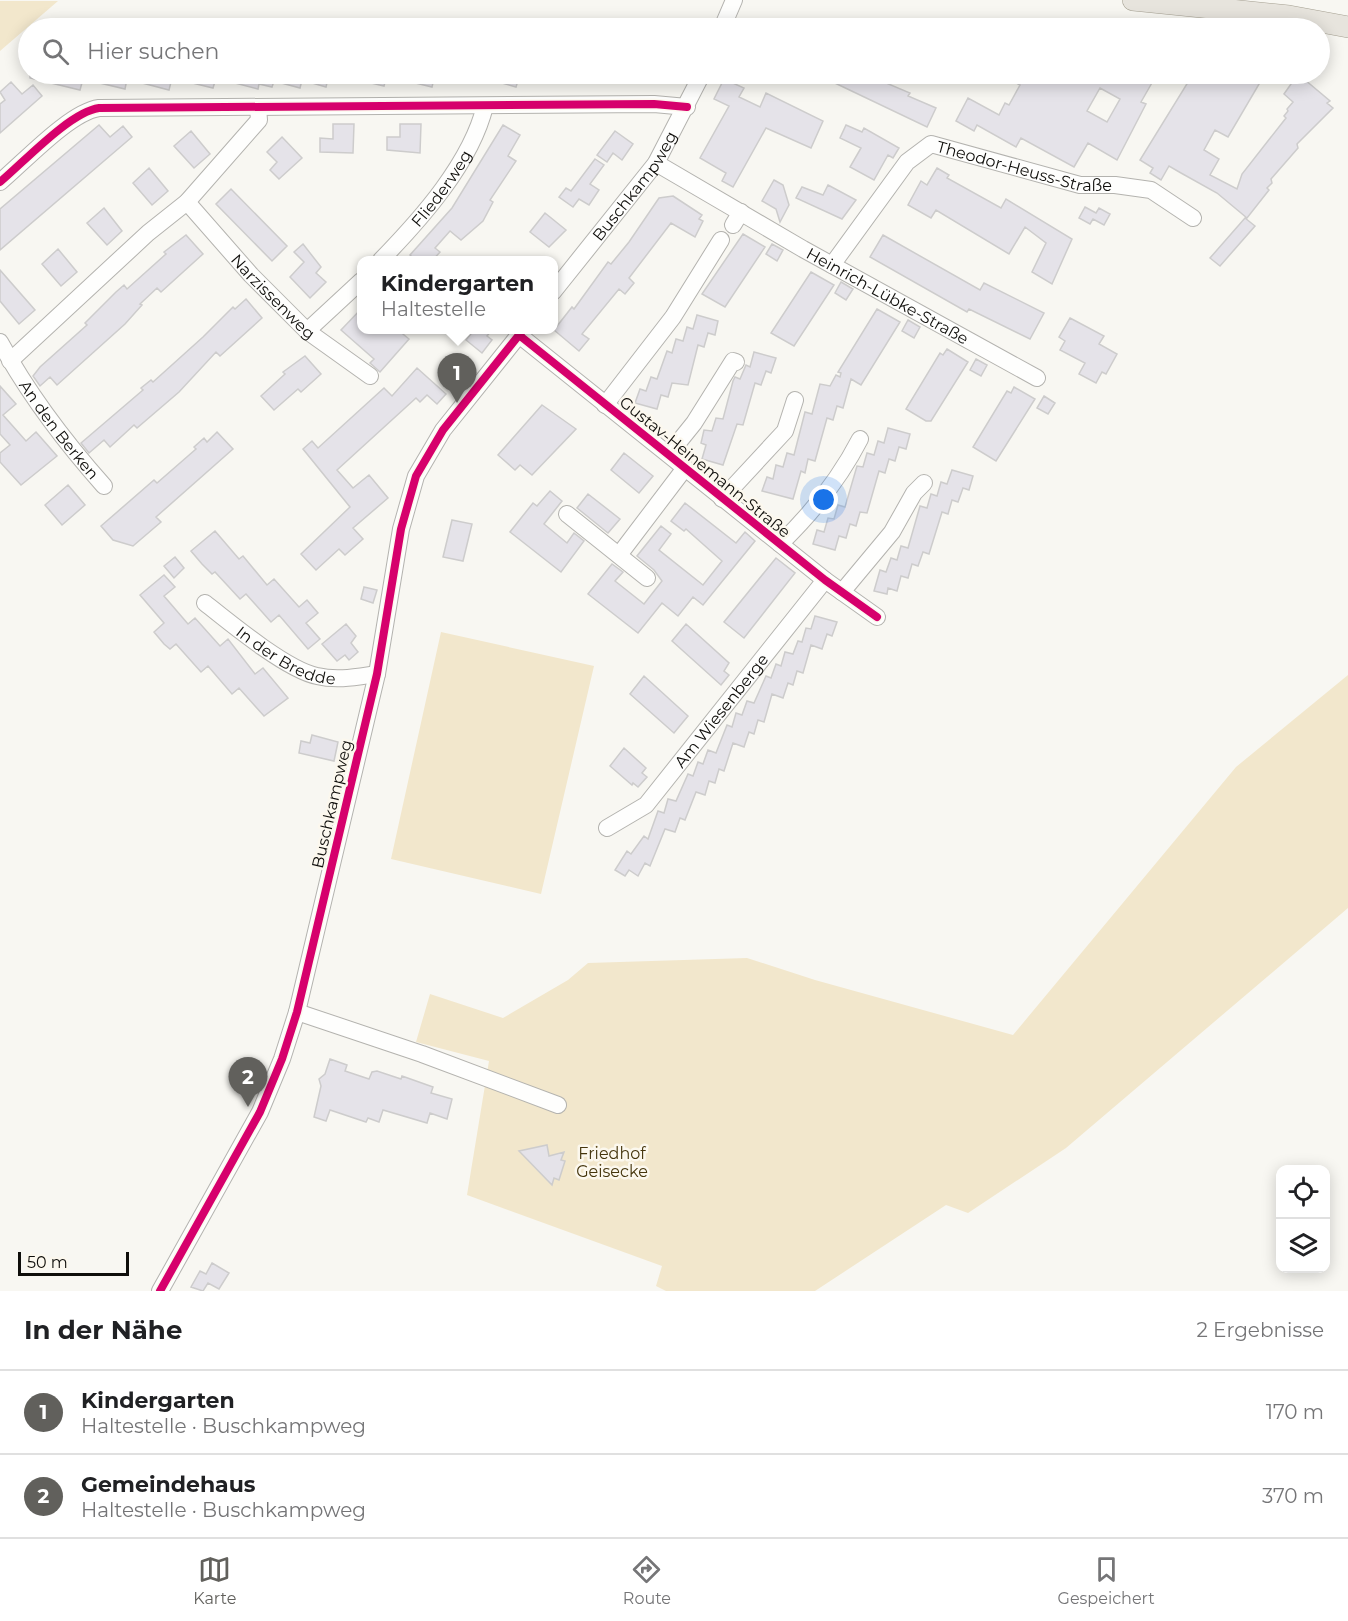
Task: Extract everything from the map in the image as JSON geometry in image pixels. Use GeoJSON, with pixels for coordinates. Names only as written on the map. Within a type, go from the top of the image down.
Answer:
{"type":"FeatureCollection","features":[{"type":"Feature","properties":{"kind":"main road"},"geometry":{"type":"LineString","coordinates":[[1133,0],[1296,18]]}},
{"type":"Feature","properties":{"kind":"main road"},"geometry":{"type":"LineString","coordinates":[[1330,24],[1348,27]]}},
{"type":"Feature","properties":{"kind":"street"},"geometry":{"type":"LineString","coordinates":[[726,18],[734,0]]}},
{"type":"Feature","properties":{"kind":"street","name":"Buschkampweg"},"geometry":{"type":"LineString","coordinates":[[558,286],[656,163],[697,84]]}},
{"type":"Feature","properties":{"kind":"street"},"geometry":{"type":"LineString","coordinates":[[0,182],[71,121],[89,109],[654,104],[687,107]]}},
{"type":"Feature","properties":{"kind":"street","name":"Fliederweg"},"geometry":{"type":"LineString","coordinates":[[386,256],[426,212],[463,158],[481,124],[486,106]]}},
{"type":"Feature","properties":{"kind":"street"},"geometry":{"type":"LineString","coordinates":[[10,360],[148,233],[187,202],[259,120],[258,107]]}},
{"type":"Feature","properties":{"kind":"street","name":"Theodor-Heuss-Straße"},"geometry":{"type":"LineString","coordinates":[[832,266],[906,162],[932,144],[1080,185],[1114,185],[1152,190],[1193,218]]}},
{"type":"Feature","properties":{"kind":"street","name":"Heinrich-Lübke-Straße"},"geometry":{"type":"LineString","coordinates":[[656,163],[737,219],[832,266],[1037,378]]}},
{"type":"Feature","properties":{"kind":"street","name":"Narzissenweg"},"geometry":{"type":"LineString","coordinates":[[187,202],[251,275],[307,330],[370,376]]}},
{"type":"Feature","properties":{"kind":"street","name":"Gustav-Heinemann-Straße"},"geometry":{"type":"LineString","coordinates":[[605,405],[691,291],[721,240]]}},
{"type":"Feature","properties":{"kind":"street"},"geometry":{"type":"LineString","coordinates":[[307,330],[357,285]]}},
{"type":"Feature","properties":{"kind":"street","name":"Buschkampweg"},"geometry":{"type":"LineString","coordinates":[[160,1291],[260,1112],[282,1059],[297,1012],[377,674],[401,529],[416,476],[443,430],[519,334]]}},
{"type":"Feature","properties":{"kind":"street","name":"Gustav-Heinemann-Straße"},"geometry":{"type":"LineString","coordinates":[[523,334],[605,405],[669,454],[722,499],[825,580],[877,617]]}},
{"type":"Feature","properties":{"kind":"street","name":"An den Berken"},"geometry":{"type":"LineString","coordinates":[[0,342],[65,442],[104,486]]}},
{"type":"Feature","properties":{"kind":"street","name":"Gustav-Heinemann-Straße"},"geometry":{"type":"LineString","coordinates":[[669,454],[694,423],[733,362],[736,362]]}},
{"type":"Feature","properties":{"kind":"street","name":"Gustav-Heinemann-Straße"},"geometry":{"type":"LineString","coordinates":[[722,499],[785,431],[795,400]]}},
{"type":"Feature","properties":{"kind":"street","name":"Gustav-Heinemann-Straße"},"geometry":{"type":"LineString","coordinates":[[780,544],[821,498],[860,439]]}},
{"type":"Feature","properties":{"kind":"street","name":"Gustav-Heinemann-Straße"},"geometry":{"type":"LineString","coordinates":[[619,555],[685,468]]}},
{"type":"Feature","properties":{"kind":"street"},"geometry":{"type":"LineString","coordinates":[[842,592],[892,532],[914,493],[924,483]]}},
{"type":"Feature","properties":{"kind":"street"},"geometry":{"type":"LineString","coordinates":[[567,514],[647,578]]}},
{"type":"Feature","properties":{"kind":"street","name":"Am Wiesenberge"},"geometry":{"type":"LineString","coordinates":[[607,828],[646,805],[825,580]]}},
{"type":"Feature","properties":{"kind":"street","name":"In der Bredde"},"geometry":{"type":"LineString","coordinates":[[205,603],[263,646],[315,676],[341,679],[377,674]]}},
{"type":"Feature","properties":{"kind":"street"},"geometry":{"type":"LineString","coordinates":[[297,1012],[422,1054],[558,1105]]}},
{"type":"Feature","properties":{"kind":"green space"},"geometry":{"type":"Polygon","coordinates":[[[0,1],[58,1],[38,18],[18,18],[18,35],[0,51],[0,1]]]}},
{"type":"Feature","properties":{"kind":"green space"},"geometry":{"type":"Polygon","coordinates":[[[441,632],[594,666],[541,894],[391,859],[441,632]]]}},
{"type":"Feature","properties":{"kind":"green space","name":"Friedhof Geisecke"},"geometry":{"type":"Polygon","coordinates":[[[1348,675],[1348,908],[1066,1148],[968,1213],[946,1205],[815,1291],[666,1291],[656,1286],[662,1266],[467,1195],[489,1061],[416,1042],[430,994],[503,1018],[568,980],[588,963],[747,958],[815,980],[1013,1035],[1236,767],[1348,675]]]}},
{"type":"Feature","properties":{"kind":"building"},"geometry":{"type":"Polygon","coordinates":[[[11,82],[22,94],[33,85],[42,96],[0,133],[0,104],[5,100],[0,92],[11,82]]]}},
{"type":"Feature","properties":{"kind":"building"},"geometry":{"type":"Polygon","coordinates":[[[55,84],[82,84],[80,90],[55,84]]]}},
{"type":"Feature","properties":{"kind":"building"},"geometry":{"type":"Polygon","coordinates":[[[104,84],[126,84],[125,89],[104,84]]]}},
{"type":"Feature","properties":{"kind":"building"},"geometry":{"type":"Polygon","coordinates":[[[146,84],[170,84],[169,90],[146,84]]]}},
{"type":"Feature","properties":{"kind":"building"},"geometry":{"type":"Polygon","coordinates":[[[197,84],[214,84],[213,88],[197,84]]]}},
{"type":"Feature","properties":{"kind":"building"},"geometry":{"type":"Polygon","coordinates":[[[239,84],[259,84],[258,89],[239,84]]]}},
{"type":"Feature","properties":{"kind":"building"},"geometry":{"type":"Polygon","coordinates":[[[285,84],[301,84],[300,88],[285,84]]]}},
{"type":"Feature","properties":{"kind":"building"},"geometry":{"type":"Polygon","coordinates":[[[722,84],[735,84],[744,88],[739,97],[760,107],[766,93],[823,121],[811,148],[766,128],[733,187],[722,181],[726,173],[700,158],[729,106],[714,99],[722,84]]]}},
{"type":"Feature","properties":{"kind":"building"},"geometry":{"type":"Polygon","coordinates":[[[837,84],[889,84],[910,93],[908,96],[936,108],[927,127],[837,84]]]}},
{"type":"Feature","properties":{"kind":"building"},"geometry":{"type":"Polygon","coordinates":[[[1018,84],[1151,84],[1141,102],[1146,104],[1117,160],[1088,143],[1074,167],[1021,138],[1016,147],[977,125],[974,131],[956,121],[968,98],[999,115],[1005,103],[1009,105],[1020,85],[1018,84]],[[1100,88],[1087,111],[1107,122],[1120,99],[1100,88]]]}},
{"type":"Feature","properties":{"kind":"building"},"geometry":{"type":"Polygon","coordinates":[[[1187,84],[1259,84],[1228,137],[1215,130],[1204,150],[1219,159],[1210,175],[1237,189],[1242,174],[1286,118],[1284,116],[1287,109],[1293,102],[1284,94],[1291,84],[1310,84],[1330,101],[1327,103],[1333,108],[1297,144],[1298,148],[1271,179],[1272,183],[1267,188],[1269,190],[1247,218],[1217,193],[1169,166],[1161,180],[1150,173],[1153,168],[1140,160],[1187,84]]]}},
{"type":"Feature","properties":{"kind":"building"},"geometry":{"type":"Polygon","coordinates":[[[333,124],[354,124],[353,153],[320,152],[320,138],[333,139],[333,124]]]}},
{"type":"Feature","properties":{"kind":"building"},"geometry":{"type":"Polygon","coordinates":[[[400,124],[421,124],[420,153],[387,150],[387,137],[400,137],[400,124]]]}},
{"type":"Feature","properties":{"kind":"building"},"geometry":{"type":"Polygon","coordinates":[[[99,125],[110,137],[123,126],[132,137],[0,250],[0,209],[99,125]]]}},
{"type":"Feature","properties":{"kind":"building"},"geometry":{"type":"Polygon","coordinates":[[[503,125],[520,135],[508,156],[516,161],[490,200],[493,202],[483,221],[461,240],[450,231],[435,248],[440,252],[436,256],[411,256],[452,208],[503,125]]]}},
{"type":"Feature","properties":{"kind":"building"},"geometry":{"type":"Polygon","coordinates":[[[846,125],[862,132],[864,128],[899,148],[893,158],[888,155],[874,180],[850,167],[861,148],[840,138],[846,125]]]}},
{"type":"Feature","properties":{"kind":"building"},"geometry":{"type":"Polygon","coordinates":[[[191,131],[210,154],[194,168],[174,146],[191,131]]]}},
{"type":"Feature","properties":{"kind":"building"},"geometry":{"type":"Polygon","coordinates":[[[615,131],[633,144],[622,160],[613,153],[607,162],[597,155],[615,131]]]}},
{"type":"Feature","properties":{"kind":"building"},"geometry":{"type":"Polygon","coordinates":[[[282,137],[302,158],[279,179],[270,170],[277,162],[267,152],[282,137]]]}},
{"type":"Feature","properties":{"kind":"building"},"geometry":{"type":"Polygon","coordinates":[[[595,159],[604,165],[590,184],[599,190],[589,205],[579,199],[573,207],[559,197],[566,188],[571,191],[595,159]]]}},
{"type":"Feature","properties":{"kind":"building"},"geometry":{"type":"Polygon","coordinates":[[[149,168],[168,191],[152,205],[133,183],[149,168]]]}},
{"type":"Feature","properties":{"kind":"building"},"geometry":{"type":"Polygon","coordinates":[[[937,168],[949,175],[947,178],[1001,208],[1006,199],[1072,239],[1052,284],[1032,272],[1046,243],[1025,227],[1009,254],[936,210],[931,218],[908,205],[921,181],[927,185],[937,168]]]}},
{"type":"Feature","properties":{"kind":"building"},"geometry":{"type":"Polygon","coordinates":[[[774,180],[783,185],[789,205],[780,222],[776,209],[762,201],[774,180]]]}},
{"type":"Feature","properties":{"kind":"building"},"geometry":{"type":"Polygon","coordinates":[[[828,185],[856,200],[842,219],[796,198],[802,187],[823,195],[828,185]]]}},
{"type":"Feature","properties":{"kind":"building"},"geometry":{"type":"Polygon","coordinates":[[[231,189],[287,246],[272,261],[216,204],[231,189]]]}},
{"type":"Feature","properties":{"kind":"building"},"geometry":{"type":"Polygon","coordinates":[[[673,196],[702,215],[699,219],[703,221],[695,237],[671,223],[629,278],[634,283],[625,294],[619,289],[582,334],[589,339],[579,351],[558,333],[558,325],[572,307],[574,309],[608,262],[611,264],[629,242],[659,198],[673,196]]]}},
{"type":"Feature","properties":{"kind":"building"},"geometry":{"type":"Polygon","coordinates":[[[1085,207],[1096,213],[1099,208],[1110,214],[1104,225],[1093,219],[1090,224],[1079,218],[1085,207]]]}},
{"type":"Feature","properties":{"kind":"building"},"geometry":{"type":"Polygon","coordinates":[[[104,208],[122,231],[107,245],[87,223],[104,208]]]}},
{"type":"Feature","properties":{"kind":"building"},"geometry":{"type":"Polygon","coordinates":[[[545,213],[566,230],[549,247],[530,232],[545,213]]]}},
{"type":"Feature","properties":{"kind":"building"},"geometry":{"type":"Polygon","coordinates":[[[1245,218],[1255,226],[1220,266],[1210,258],[1245,218]]]}},
{"type":"Feature","properties":{"kind":"building"},"geometry":{"type":"Polygon","coordinates":[[[743,234],[765,247],[725,307],[702,294],[743,234]]]}},
{"type":"Feature","properties":{"kind":"building"},"geometry":{"type":"Polygon","coordinates":[[[186,235],[203,254],[161,292],[157,288],[140,304],[142,305],[125,324],[57,385],[50,377],[40,386],[33,376],[40,367],[87,325],[85,323],[116,292],[124,285],[127,289],[166,254],[164,252],[186,235]]]}},
{"type":"Feature","properties":{"kind":"building"},"geometry":{"type":"Polygon","coordinates":[[[883,235],[980,290],[984,283],[1044,313],[1030,339],[969,309],[967,312],[870,257],[883,235]]]}},
{"type":"Feature","properties":{"kind":"building"},"geometry":{"type":"Polygon","coordinates":[[[303,244],[321,267],[316,273],[326,282],[310,298],[290,277],[304,262],[294,252],[303,244]]]}},
{"type":"Feature","properties":{"kind":"building"},"geometry":{"type":"Polygon","coordinates":[[[772,244],[783,250],[777,261],[766,254],[772,244]]]}},
{"type":"Feature","properties":{"kind":"building"},"geometry":{"type":"Polygon","coordinates":[[[58,249],[77,272],[61,286],[42,264],[58,249]]]}},
{"type":"Feature","properties":{"kind":"building"},"geometry":{"type":"Polygon","coordinates":[[[0,270],[35,310],[19,324],[0,301],[0,270]]]}},
{"type":"Feature","properties":{"kind":"building"},"geometry":{"type":"Polygon","coordinates":[[[811,272],[834,285],[794,346],[771,333],[811,272]]]}},
{"type":"Feature","properties":{"kind":"building"},"geometry":{"type":"Polygon","coordinates":[[[841,282],[853,289],[846,300],[835,293],[841,282]]]}},
{"type":"Feature","properties":{"kind":"building"},"geometry":{"type":"Polygon","coordinates":[[[246,299],[262,318],[220,356],[216,352],[179,392],[137,428],[134,425],[110,447],[104,440],[89,453],[81,443],[143,390],[141,388],[151,380],[153,382],[233,307],[235,309],[246,299]]]}},
{"type":"Feature","properties":{"kind":"building"},"geometry":{"type":"Polygon","coordinates":[[[877,309],[900,322],[861,385],[851,379],[843,408],[837,406],[833,420],[827,418],[815,461],[808,459],[805,473],[801,471],[793,499],[762,491],[767,477],[773,479],[776,465],[783,467],[787,453],[794,455],[805,412],[812,414],[820,384],[830,386],[836,375],[840,377],[841,373],[838,372],[877,309]]]}},
{"type":"Feature","properties":{"kind":"building"},"geometry":{"type":"Polygon","coordinates":[[[357,313],[357,334],[403,334],[409,339],[380,372],[370,363],[374,359],[341,330],[357,313]]]}},
{"type":"Feature","properties":{"kind":"building"},"geometry":{"type":"Polygon","coordinates":[[[697,315],[718,321],[715,335],[708,333],[704,347],[698,345],[688,385],[672,383],[668,397],[661,395],[657,409],[635,403],[640,389],[646,391],[651,377],[657,379],[667,351],[672,353],[676,339],[683,341],[687,327],[693,329],[697,315]]]}},
{"type":"Feature","properties":{"kind":"building"},"geometry":{"type":"Polygon","coordinates":[[[1070,318],[1104,336],[1099,344],[1117,354],[1106,374],[1102,372],[1096,383],[1079,374],[1085,363],[1060,350],[1065,341],[1059,337],[1070,318]]]}},
{"type":"Feature","properties":{"kind":"building"},"geometry":{"type":"Polygon","coordinates":[[[908,320],[920,327],[914,338],[902,331],[908,320]]]}},
{"type":"Feature","properties":{"kind":"building"},"geometry":{"type":"Polygon","coordinates":[[[471,334],[489,334],[487,336],[492,340],[482,353],[466,340],[471,334]]]}},
{"type":"Feature","properties":{"kind":"building"},"geometry":{"type":"Polygon","coordinates":[[[947,349],[968,362],[931,421],[926,421],[906,409],[940,353],[943,355],[947,349]]]}},
{"type":"Feature","properties":{"kind":"building"},"geometry":{"type":"Polygon","coordinates":[[[754,352],[776,358],[771,373],[766,371],[761,385],[755,383],[743,425],[737,424],[723,465],[702,459],[706,445],[701,443],[704,430],[712,431],[716,418],[723,419],[733,381],[735,377],[740,379],[746,365],[750,367],[754,352]]]}},
{"type":"Feature","properties":{"kind":"building"},"geometry":{"type":"Polygon","coordinates":[[[305,356],[321,374],[301,392],[298,389],[274,410],[261,396],[285,374],[283,372],[305,356]]]}},
{"type":"Feature","properties":{"kind":"building"},"geometry":{"type":"Polygon","coordinates":[[[976,359],[987,365],[981,376],[970,370],[976,359]]]}},
{"type":"Feature","properties":{"kind":"building"},"geometry":{"type":"Polygon","coordinates":[[[417,368],[446,394],[437,404],[427,395],[420,402],[416,398],[337,470],[353,488],[369,475],[388,498],[353,528],[363,539],[345,555],[339,549],[316,570],[301,554],[350,507],[303,449],[312,441],[318,448],[384,388],[392,396],[417,368]]]}},
{"type":"Feature","properties":{"kind":"building"},"geometry":{"type":"Polygon","coordinates":[[[0,386],[16,404],[3,415],[26,441],[36,432],[57,456],[21,485],[0,462],[0,453],[10,445],[0,434],[0,386]]]}},
{"type":"Feature","properties":{"kind":"building"},"geometry":{"type":"Polygon","coordinates":[[[1014,387],[1035,399],[996,461],[973,447],[1007,391],[1011,393],[1014,387]]]}},
{"type":"Feature","properties":{"kind":"building"},"geometry":{"type":"Polygon","coordinates":[[[1044,396],[1055,403],[1048,414],[1037,408],[1044,396]]]}},
{"type":"Feature","properties":{"kind":"building"},"geometry":{"type":"Polygon","coordinates":[[[542,405],[576,429],[532,475],[520,465],[515,470],[498,455],[542,405]]]}},
{"type":"Feature","properties":{"kind":"building"},"geometry":{"type":"Polygon","coordinates":[[[888,428],[910,434],[906,449],[899,447],[895,461],[889,459],[885,473],[879,471],[867,513],[860,512],[856,526],[850,524],[846,538],[839,536],[835,550],[813,544],[817,530],[824,532],[828,518],[834,519],[838,505],[845,507],[857,466],[863,467],[867,453],[874,455],[878,441],[884,443],[888,428]]]}},
{"type":"Feature","properties":{"kind":"building"},"geometry":{"type":"Polygon","coordinates":[[[217,432],[233,449],[156,517],[161,522],[133,546],[113,540],[101,526],[154,480],[157,483],[196,449],[194,447],[204,438],[207,442],[217,432]]]}},
{"type":"Feature","properties":{"kind":"building"},"geometry":{"type":"Polygon","coordinates":[[[624,453],[653,476],[639,493],[611,470],[624,453]]]}},
{"type":"Feature","properties":{"kind":"building"},"geometry":{"type":"Polygon","coordinates":[[[952,470],[973,476],[969,490],[963,488],[958,502],[952,500],[948,514],[942,512],[929,554],[923,552],[918,566],[912,564],[908,578],[901,576],[897,591],[888,588],[887,594],[874,591],[880,570],[886,572],[891,558],[897,560],[901,546],[908,548],[920,506],[927,508],[931,494],[937,496],[941,482],[947,484],[952,470]]]}},
{"type":"Feature","properties":{"kind":"building"},"geometry":{"type":"Polygon","coordinates":[[[68,485],[85,505],[62,525],[45,505],[68,485]]]}},
{"type":"Feature","properties":{"kind":"building"},"geometry":{"type":"Polygon","coordinates":[[[550,491],[562,501],[544,524],[567,543],[574,533],[584,541],[561,572],[510,532],[533,503],[537,506],[550,491]]]}},
{"type":"Feature","properties":{"kind":"building"},"geometry":{"type":"Polygon","coordinates":[[[588,494],[620,519],[608,533],[577,508],[588,494]]]}},
{"type":"Feature","properties":{"kind":"building"},"geometry":{"type":"Polygon","coordinates":[[[685,503],[736,543],[745,532],[755,541],[703,605],[693,597],[678,616],[662,603],[638,633],[588,594],[612,564],[623,572],[615,581],[644,604],[662,581],[654,570],[637,556],[661,526],[671,534],[659,550],[703,585],[722,561],[686,529],[684,531],[671,521],[685,503]]]}},
{"type":"Feature","properties":{"kind":"building"},"geometry":{"type":"Polygon","coordinates":[[[452,520],[472,524],[463,561],[443,557],[452,520]]]}},
{"type":"Feature","properties":{"kind":"building"},"geometry":{"type":"Polygon","coordinates":[[[215,531],[239,559],[243,556],[267,585],[274,579],[299,607],[307,600],[318,613],[306,623],[320,639],[308,649],[279,615],[271,622],[246,594],[240,599],[215,572],[212,574],[202,564],[191,551],[215,531]]]}},
{"type":"Feature","properties":{"kind":"building"},"geometry":{"type":"Polygon","coordinates":[[[175,557],[184,568],[174,578],[164,566],[175,557]]]}},
{"type":"Feature","properties":{"kind":"building"},"geometry":{"type":"Polygon","coordinates":[[[776,558],[795,573],[744,638],[724,622],[776,558]]]}},
{"type":"Feature","properties":{"kind":"building"},"geometry":{"type":"Polygon","coordinates":[[[164,575],[175,587],[164,596],[188,624],[195,618],[220,646],[228,639],[255,674],[263,668],[288,698],[264,716],[239,688],[232,694],[208,666],[201,672],[176,644],[170,649],[164,644],[154,632],[164,623],[140,595],[164,575]]]}},
{"type":"Feature","properties":{"kind":"building"},"geometry":{"type":"Polygon","coordinates":[[[364,587],[377,590],[373,603],[361,599],[364,587]]]}},
{"type":"Feature","properties":{"kind":"building"},"geometry":{"type":"Polygon","coordinates":[[[815,616],[837,622],[832,636],[827,634],[822,649],[811,645],[803,673],[797,671],[793,685],[788,683],[783,698],[772,694],[764,722],[758,720],[754,734],[749,732],[744,747],[733,743],[724,771],[719,769],[715,783],[709,781],[705,795],[696,792],[685,820],[680,818],[675,832],[665,829],[650,866],[645,863],[638,876],[629,870],[625,876],[615,870],[627,851],[631,854],[644,836],[648,839],[658,811],[664,813],[668,799],[676,801],[688,774],[693,776],[698,762],[703,764],[708,750],[716,753],[727,725],[732,727],[736,713],[742,715],[747,701],[754,703],[766,676],[771,678],[776,664],[781,666],[785,652],[793,654],[798,641],[802,642],[806,628],[811,629],[815,616]]]}},
{"type":"Feature","properties":{"kind":"building"},"geometry":{"type":"Polygon","coordinates":[[[346,624],[356,636],[351,643],[358,652],[349,660],[345,655],[337,661],[322,644],[346,624]]]}},
{"type":"Feature","properties":{"kind":"building"},"geometry":{"type":"Polygon","coordinates":[[[686,624],[729,663],[724,671],[729,675],[721,685],[672,641],[686,624]]]}},
{"type":"Feature","properties":{"kind":"building"},"geometry":{"type":"Polygon","coordinates":[[[644,676],[688,716],[674,733],[630,694],[644,676]]]}},
{"type":"Feature","properties":{"kind":"building"},"geometry":{"type":"Polygon","coordinates":[[[312,735],[338,742],[334,761],[299,753],[301,741],[310,743],[312,735]]]}},
{"type":"Feature","properties":{"kind":"building"},"geometry":{"type":"Polygon","coordinates":[[[624,748],[646,768],[642,773],[647,777],[638,787],[633,783],[632,785],[610,766],[624,748]]]}},
{"type":"Feature","properties":{"kind":"building"},"geometry":{"type":"Polygon","coordinates":[[[330,1059],[347,1065],[345,1071],[369,1079],[372,1072],[377,1071],[401,1079],[402,1076],[433,1087],[431,1093],[452,1099],[447,1119],[430,1113],[427,1123],[383,1110],[379,1122],[368,1118],[366,1122],[330,1110],[326,1121],[314,1117],[321,1086],[319,1079],[325,1074],[330,1059]]]}},
{"type":"Feature","properties":{"kind":"building"},"geometry":{"type":"Polygon","coordinates":[[[547,1145],[549,1156],[564,1152],[561,1160],[565,1161],[559,1180],[554,1178],[552,1185],[519,1151],[547,1145]]]}},
{"type":"Feature","properties":{"kind":"building"},"geometry":{"type":"Polygon","coordinates":[[[212,1263],[229,1273],[219,1289],[208,1283],[203,1291],[191,1287],[200,1271],[206,1274],[212,1263]]]}},
{"type":"Feature","properties":{"kind":"cycle path"},"geometry":{"type":"LineString","coordinates":[[0,182],[61,128],[75,118],[99,108],[654,104],[687,107]]}},
{"type":"Feature","properties":{"kind":"cycle path"},"geometry":{"type":"LineString","coordinates":[[160,1291],[260,1112],[282,1059],[297,1012],[377,674],[401,529],[416,476],[443,430],[520,334]]}},
{"type":"Feature","properties":{"kind":"cycle path"},"geometry":{"type":"LineString","coordinates":[[519,335],[825,580],[877,617]]}},
{"type":"Feature","properties":{"kind":"place","name":"Kindergarten"},"geometry":{"type":"Point","coordinates":[457,403]}},
{"type":"Feature","properties":{"kind":"place","name":"Gemeindehaus"},"geometry":{"type":"Point","coordinates":[248,1107]}}]}
